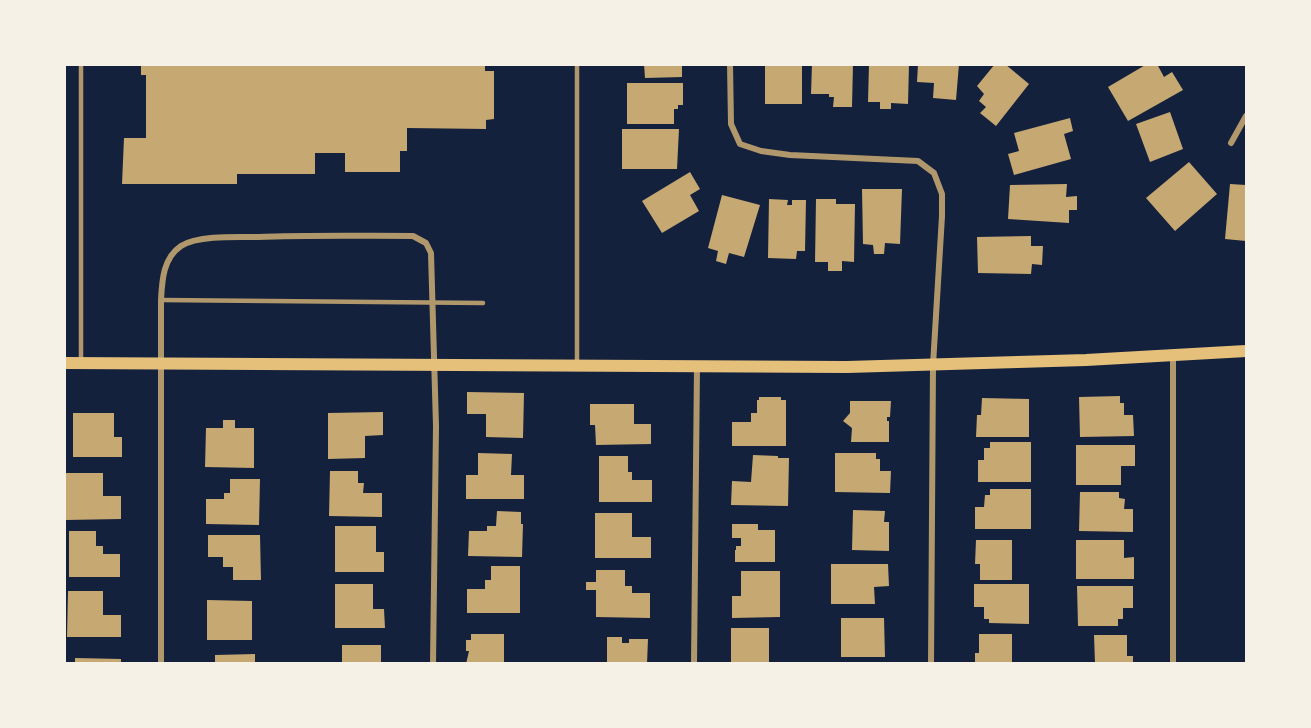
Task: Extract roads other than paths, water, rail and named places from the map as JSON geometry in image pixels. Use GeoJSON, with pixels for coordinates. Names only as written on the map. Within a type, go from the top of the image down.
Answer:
{"type":"FeatureCollection","features":[{"type":"Feature","properties":{"kind":"main road"},"geometry":{"type":"LineString","coordinates":[[64,363],[697,367],[933,365],[1086,360],[1246,351]]}},
{"type":"Feature","properties":{"kind":"street"},"geometry":{"type":"LineString","coordinates":[[730,64],[731,124],[740,144],[761,151],[790,155],[918,161],[934,173],[942,194],[933,365],[931,663]]}},
{"type":"Feature","properties":{"kind":"street"},"geometry":{"type":"LineString","coordinates":[[1232,143],[1246,117]]}},
{"type":"Feature","properties":{"kind":"street"},"geometry":{"type":"LineString","coordinates":[[161,663],[162,364],[160,300],[163,274],[171,256],[182,245],[209,238],[413,236],[426,243],[431,253],[436,426],[433,663]]}},
{"type":"Feature","properties":{"kind":"street"},"geometry":{"type":"LineString","coordinates":[[1173,355],[1173,663]]}},
{"type":"Feature","properties":{"kind":"street"},"geometry":{"type":"LineString","coordinates":[[694,663],[697,367]]}},
{"type":"Feature","properties":{"kind":"lane"},"geometry":{"type":"LineString","coordinates":[[81,64],[81,363]]}},
{"type":"Feature","properties":{"kind":"lane"},"geometry":{"type":"LineString","coordinates":[[577,64],[577,366]]}},
{"type":"Feature","properties":{"kind":"lane"},"geometry":{"type":"LineString","coordinates":[[160,300],[483,303]]}}]}
